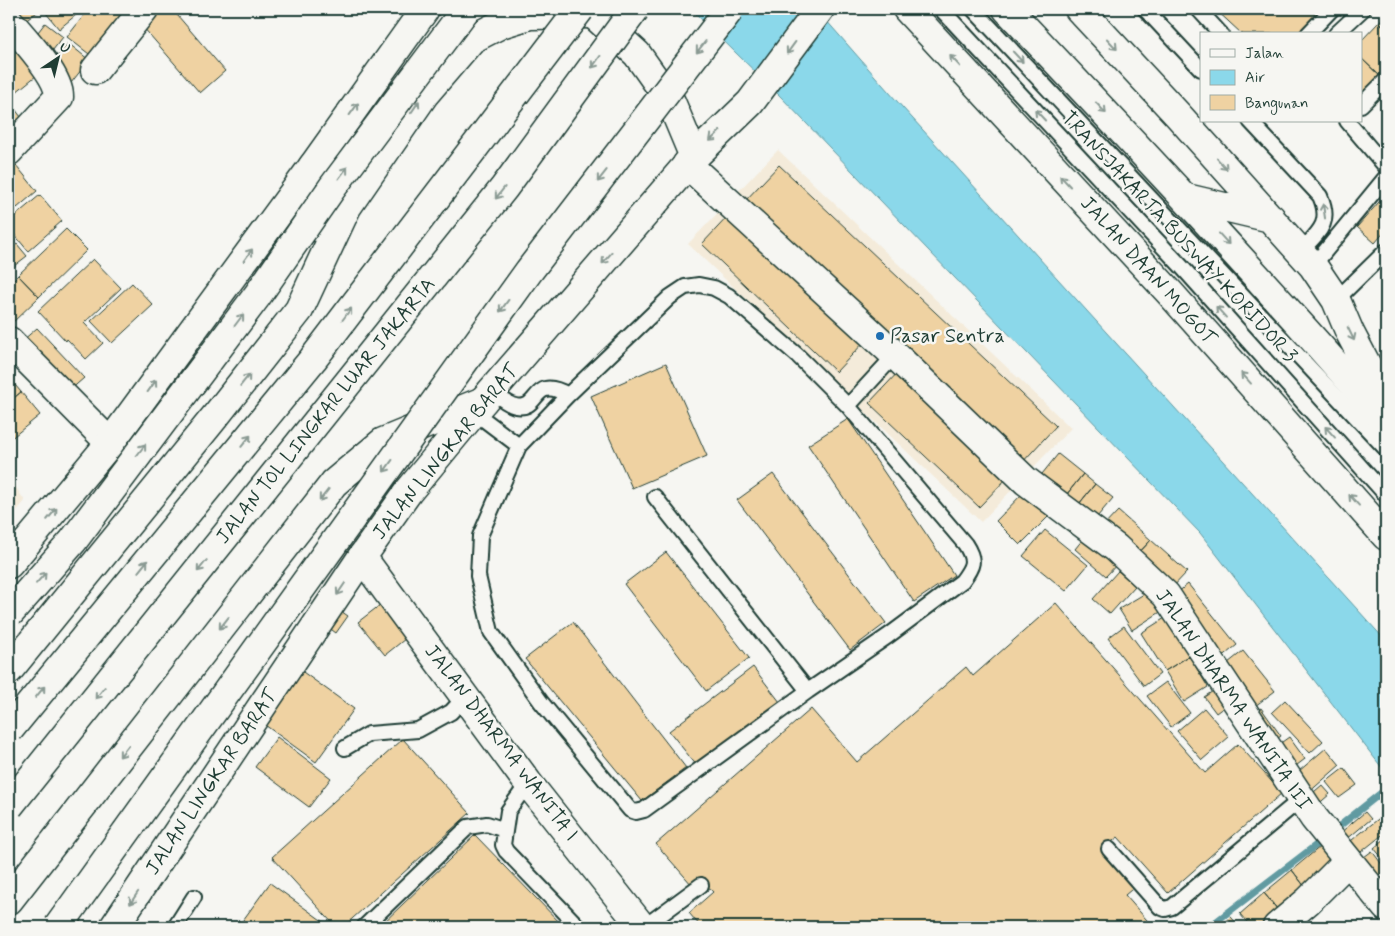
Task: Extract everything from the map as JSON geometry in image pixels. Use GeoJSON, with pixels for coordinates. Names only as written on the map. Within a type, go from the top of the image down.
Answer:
{"type":"FeatureCollection","features":[{"type":"Feature","properties":{"kind":"main road"},"geometry":{"type":"LineString","coordinates":[[95,70],[144,9]]}},
{"type":"Feature","properties":{"kind":"main road"},"geometry":{"type":"LineString","coordinates":[[9,564],[110,443],[314,166],[425,9]]}},
{"type":"Feature","properties":{"kind":"main road"},"geometry":{"type":"LineString","coordinates":[[9,614],[79,534],[257,296],[332,188],[466,9]]}},
{"type":"Feature","properties":{"kind":"main road","name":"JALAN TOL LINGKAR LUAR JAKARTA"},"geometry":{"type":"LineString","coordinates":[[9,806],[504,188],[635,9]]}},
{"type":"Feature","properties":{"kind":"main road","name":"JALAN LINGKAR BARAT"},"geometry":{"type":"LineString","coordinates":[[58,927],[529,271],[730,9]]}},
{"type":"Feature","properties":{"kind":"main road","name":"JALAN LINGKAR BARAT"},"geometry":{"type":"LineString","coordinates":[[114,927],[362,557],[408,492],[483,401],[690,160],[750,103],[820,9]]}},
{"type":"Feature","properties":{"kind":"main road","name":"JALAN DAAN MOGOT"},"geometry":{"type":"LineString","coordinates":[[907,9],[1170,294],[1386,536]]}},
{"type":"Feature","properties":{"kind":"main road"},"geometry":{"type":"LineString","coordinates":[[1007,9],[1304,326],[1386,422]]}},
{"type":"Feature","properties":{"kind":"main road"},"geometry":{"type":"LineString","coordinates":[[9,730],[312,359],[586,11]]}},
{"type":"Feature","properties":{"kind":"main road"},"geometry":{"type":"LineString","coordinates":[[9,670],[272,346],[299,310],[347,207],[424,95],[472,39],[500,24],[530,15],[586,11],[637,54],[666,94],[671,102],[690,160]]}},
{"type":"Feature","properties":{"kind":"main road"},"geometry":{"type":"LineString","coordinates":[[1089,12],[1307,258],[1336,300],[1350,333],[1386,402]]}},
{"type":"Feature","properties":{"kind":"main road"},"geometry":{"type":"LineString","coordinates":[[9,21],[52,75],[59,90],[58,97],[9,151]]}},
{"type":"Feature","properties":{"kind":"main road","name":"JALAN DHARMA WANITA III"},"geometry":{"type":"LineString","coordinates":[[690,160],[1026,481],[1116,548],[1166,595],[1307,809],[1386,907]]}},
{"type":"Feature","properties":{"kind":"main road"},"geometry":{"type":"LineString","coordinates":[[314,166],[319,269]]}},
{"type":"Feature","properties":{"kind":"main road"},"geometry":{"type":"LineString","coordinates":[[1186,198],[1272,218]]}},
{"type":"Feature","properties":{"kind":"main road"},"geometry":{"type":"LineString","coordinates":[[9,341],[110,443]]}},
{"type":"Feature","properties":{"kind":"main road"},"geometry":{"type":"LineString","coordinates":[[9,900],[334,483],[383,442],[483,401]]}},
{"type":"Feature","properties":{"kind":"main road","name":"JALAN DHARMA WANITA I"},"geometry":{"type":"LineString","coordinates":[[362,557],[528,783],[638,925]]}},
{"type":"Feature","properties":{"kind":"main road"},"geometry":{"type":"LineString","coordinates":[[1277,927],[1308,901],[1341,853]]}},
{"type":"Feature","properties":{"kind":"lane","name":"TRANSJAKARTA BUSWAY KORIDOR 3"},"geometry":{"type":"LineString","coordinates":[[941,9],[1180,266],[1386,495]]}},
{"type":"Feature","properties":{"kind":"lane","name":"TRANSJAKARTA BUSWAY KORIDOR 3"},"geometry":{"type":"LineString","coordinates":[[973,9],[1386,449]]}},
{"type":"Feature","properties":{"kind":"lane"},"geometry":{"type":"LineString","coordinates":[[1144,9],[1200,68]]}},
{"type":"Feature","properties":{"kind":"lane"},"geometry":{"type":"LineString","coordinates":[[1198,9],[1219,32]]}},
{"type":"Feature","properties":{"kind":"lane"},"geometry":{"type":"LineString","coordinates":[[1310,32],[1332,9]]}},
{"type":"Feature","properties":{"kind":"lane"},"geometry":{"type":"LineString","coordinates":[[1338,32],[1363,9]]}},
{"type":"Feature","properties":{"kind":"lane"},"geometry":{"type":"LineString","coordinates":[[1362,104],[1386,80]]}},
{"type":"Feature","properties":{"kind":"lane"},"geometry":{"type":"LineString","coordinates":[[1251,122],[1320,196],[1325,207],[1326,218],[1307,258]]}},
{"type":"Feature","properties":{"kind":"lane"},"geometry":{"type":"LineString","coordinates":[[1348,122],[1386,167]]}},
{"type":"Feature","properties":{"kind":"lane"},"geometry":{"type":"LineString","coordinates":[[1307,258],[1386,177]]}},
{"type":"Feature","properties":{"kind":"lane"},"geometry":{"type":"LineString","coordinates":[[1336,300],[1386,251]]}},
{"type":"Feature","properties":{"kind":"lane"},"geometry":{"type":"LineString","coordinates":[[699,285],[714,288],[729,296],[796,355],[848,406],[965,544],[971,552],[973,562],[962,581],[888,636],[808,691],[644,810],[636,812],[630,810],[540,702],[490,632],[478,576],[480,536],[519,446],[568,395],[670,297],[685,287],[699,285]]}},
{"type":"Feature","properties":{"kind":"lane"},"geometry":{"type":"LineString","coordinates":[[848,406],[895,355]]}},
{"type":"Feature","properties":{"kind":"lane"},"geometry":{"type":"LineString","coordinates":[[483,401],[514,406],[528,405],[542,390],[550,388],[556,388],[568,395]]}},
{"type":"Feature","properties":{"kind":"lane"},"geometry":{"type":"LineString","coordinates":[[483,401],[519,446]]}},
{"type":"Feature","properties":{"kind":"lane"},"geometry":{"type":"LineString","coordinates":[[656,497],[808,691]]}},
{"type":"Feature","properties":{"kind":"lane"},"geometry":{"type":"LineString","coordinates":[[345,748],[369,734],[418,730],[452,712],[465,697]]}},
{"type":"Feature","properties":{"kind":"lane"},"geometry":{"type":"LineString","coordinates":[[528,783],[508,811],[503,846],[506,852],[576,927]]}},
{"type":"Feature","properties":{"kind":"lane"},"geometry":{"type":"LineString","coordinates":[[1109,849],[1160,907],[1165,909],[1172,907],[1307,809]]}},
{"type":"Feature","properties":{"kind":"lane"},"geometry":{"type":"LineString","coordinates":[[364,927],[468,827],[487,824],[505,830]]}},
{"type":"Feature","properties":{"kind":"lane"},"geometry":{"type":"LineString","coordinates":[[638,925],[701,885]]}},
{"type":"Feature","properties":{"kind":"lane"},"geometry":{"type":"LineString","coordinates":[[175,927],[194,896]]}},
{"type":"Feature","properties":{"kind":"shaded area","name":"Pasar Sentra"},"geometry":{"type":"Polygon","coordinates":[[[778,150],[1071,428],[981,522],[688,244],[778,150]]]}},
{"type":"Feature","properties":{"kind":"shaded area"},"geometry":{"type":"Polygon","coordinates":[[[9,477],[25,501],[9,520],[9,477]]]}},
{"type":"Feature","properties":{"kind":"water"},"geometry":{"type":"Polygon","coordinates":[[[691,9],[815,9],[825,19],[903,108],[1386,641],[1386,773],[1200,533],[781,97],[691,9]]]}},
{"type":"Feature","properties":{"kind":"building"},"geometry":{"type":"Polygon","coordinates":[[[15,9],[41,9],[19,26],[9,14],[15,9]]]}},
{"type":"Feature","properties":{"kind":"building"},"geometry":{"type":"Polygon","coordinates":[[[52,9],[82,10],[59,29],[46,13],[52,9]]]}},
{"type":"Feature","properties":{"kind":"building"},"geometry":{"type":"Polygon","coordinates":[[[89,9],[127,9],[93,57],[67,37],[89,9]]]}},
{"type":"Feature","properties":{"kind":"building"},"geometry":{"type":"Polygon","coordinates":[[[164,9],[172,9],[225,71],[200,93],[143,27],[164,9]]]}},
{"type":"Feature","properties":{"kind":"building"},"geometry":{"type":"Polygon","coordinates":[[[1215,9],[1325,9],[1304,32],[1240,32],[1215,9]]]}},
{"type":"Feature","properties":{"kind":"building"},"geometry":{"type":"Polygon","coordinates":[[[1386,14],[1386,29],[1379,22],[1386,14]]]}},
{"type":"Feature","properties":{"kind":"building"},"geometry":{"type":"Polygon","coordinates":[[[1379,22],[1386,29],[1386,73],[1382,78],[1362,59],[1362,40],[1379,22]]]}},
{"type":"Feature","properties":{"kind":"building"},"geometry":{"type":"Polygon","coordinates":[[[45,23],[63,37],[46,59],[28,45],[45,23]]]}},
{"type":"Feature","properties":{"kind":"building"},"geometry":{"type":"Polygon","coordinates":[[[9,42],[37,75],[10,97],[9,95],[9,42]]]}},
{"type":"Feature","properties":{"kind":"building"},"geometry":{"type":"Polygon","coordinates":[[[68,43],[89,60],[71,83],[50,67],[68,43]]]}},
{"type":"Feature","properties":{"kind":"building"},"geometry":{"type":"Polygon","coordinates":[[[1362,59],[1382,78],[1362,98],[1362,59]]]}},
{"type":"Feature","properties":{"kind":"building"},"geometry":{"type":"Polygon","coordinates":[[[9,101],[21,117],[9,127],[9,101]]]}},
{"type":"Feature","properties":{"kind":"building"},"geometry":{"type":"Polygon","coordinates":[[[16,165],[37,191],[17,208],[9,199],[9,171],[16,165]]]}},
{"type":"Feature","properties":{"kind":"building"},"geometry":{"type":"Polygon","coordinates":[[[779,165],[1056,426],[1020,465],[743,203],[779,165]]]}},
{"type":"Feature","properties":{"kind":"building"},"geometry":{"type":"Polygon","coordinates":[[[1386,194],[1386,230],[1375,243],[1357,227],[1386,194]]]}},
{"type":"Feature","properties":{"kind":"building"},"geometry":{"type":"Polygon","coordinates":[[[40,195],[62,221],[28,251],[9,228],[9,221],[40,195]]]}},
{"type":"Feature","properties":{"kind":"building"},"geometry":{"type":"Polygon","coordinates":[[[9,204],[15,212],[9,217],[9,204]]]}},
{"type":"Feature","properties":{"kind":"building"},"geometry":{"type":"Polygon","coordinates":[[[732,212],[867,339],[836,372],[702,244],[732,212]]]}},
{"type":"Feature","properties":{"kind":"building"},"geometry":{"type":"Polygon","coordinates":[[[66,229],[87,250],[39,297],[18,275],[66,229]]]}},
{"type":"Feature","properties":{"kind":"building"},"geometry":{"type":"Polygon","coordinates":[[[9,233],[14,240],[9,245],[9,233]]]}},
{"type":"Feature","properties":{"kind":"building"},"geometry":{"type":"Polygon","coordinates":[[[17,244],[27,256],[14,266],[9,259],[9,250],[17,244]]]}},
{"type":"Feature","properties":{"kind":"building"},"geometry":{"type":"Polygon","coordinates":[[[93,259],[121,288],[84,323],[103,343],[86,359],[38,311],[93,259]]]}},
{"type":"Feature","properties":{"kind":"building"},"geometry":{"type":"Polygon","coordinates":[[[18,275],[39,297],[10,325],[9,284],[18,275]]]}},
{"type":"Feature","properties":{"kind":"building"},"geometry":{"type":"Polygon","coordinates":[[[132,283],[153,305],[112,343],[91,321],[132,283]]]}},
{"type":"Feature","properties":{"kind":"building"},"geometry":{"type":"Polygon","coordinates":[[[37,328],[84,378],[69,391],[22,341],[37,328]]]}},
{"type":"Feature","properties":{"kind":"building"},"geometry":{"type":"Polygon","coordinates":[[[666,363],[707,456],[632,488],[591,396],[666,363]]]}},
{"type":"Feature","properties":{"kind":"building"},"geometry":{"type":"Polygon","coordinates":[[[901,369],[1011,474],[979,507],[869,403],[901,369]]]}},
{"type":"Feature","properties":{"kind":"building"},"geometry":{"type":"Polygon","coordinates":[[[9,378],[21,392],[9,402],[9,378]]]}},
{"type":"Feature","properties":{"kind":"building"},"geometry":{"type":"Polygon","coordinates":[[[21,392],[40,415],[9,440],[9,402],[21,392]]]}},
{"type":"Feature","properties":{"kind":"building"},"geometry":{"type":"Polygon","coordinates":[[[848,419],[954,575],[914,602],[808,445],[848,419]]]}},
{"type":"Feature","properties":{"kind":"building"},"geometry":{"type":"Polygon","coordinates":[[[1058,454],[1083,474],[1063,499],[1038,479],[1058,454]]]}},
{"type":"Feature","properties":{"kind":"building"},"geometry":{"type":"Polygon","coordinates":[[[773,474],[886,623],[850,650],[737,500],[773,474]]]}},
{"type":"Feature","properties":{"kind":"building"},"geometry":{"type":"Polygon","coordinates":[[[1083,474],[1095,484],[1075,509],[1063,499],[1083,474]]]}},
{"type":"Feature","properties":{"kind":"building"},"geometry":{"type":"Polygon","coordinates":[[[1095,484],[1113,498],[1092,523],[1075,509],[1095,484]]]}},
{"type":"Feature","properties":{"kind":"building"},"geometry":{"type":"Polygon","coordinates":[[[1024,492],[1049,516],[1020,545],[996,521],[1024,492]]]}},
{"type":"Feature","properties":{"kind":"building"},"geometry":{"type":"Polygon","coordinates":[[[1118,511],[1151,540],[1135,557],[1102,528],[1118,511]]]}},
{"type":"Feature","properties":{"kind":"building"},"geometry":{"type":"Polygon","coordinates":[[[1045,530],[1088,565],[1066,591],[1023,556],[1045,530]]]}},
{"type":"Feature","properties":{"kind":"building"},"geometry":{"type":"Polygon","coordinates":[[[1088,533],[1120,561],[1106,576],[1075,549],[1088,533]]]}},
{"type":"Feature","properties":{"kind":"building"},"geometry":{"type":"Polygon","coordinates":[[[1151,540],[1187,572],[1171,589],[1135,557],[1151,540]]]}},
{"type":"Feature","properties":{"kind":"building"},"geometry":{"type":"Polygon","coordinates":[[[666,552],[749,658],[706,691],[624,584],[666,552]]]}},
{"type":"Feature","properties":{"kind":"building"},"geometry":{"type":"Polygon","coordinates":[[[1118,571],[1135,586],[1110,614],[1093,599],[1118,571]]]}},
{"type":"Feature","properties":{"kind":"building"},"geometry":{"type":"Polygon","coordinates":[[[1188,584],[1237,645],[1221,658],[1172,597],[1188,584]]]}},
{"type":"Feature","properties":{"kind":"building"},"geometry":{"type":"Polygon","coordinates":[[[1149,591],[1162,611],[1132,630],[1119,609],[1149,591]]]}},
{"type":"Feature","properties":{"kind":"building"},"geometry":{"type":"Polygon","coordinates":[[[384,602],[410,635],[385,655],[358,622],[384,602]]]}},
{"type":"Feature","properties":{"kind":"building"},"geometry":{"type":"Polygon","coordinates":[[[1056,603],[1205,773],[1238,744],[1282,793],[1168,893],[1118,837],[1104,848],[1137,885],[1125,895],[1153,927],[701,927],[689,913],[713,892],[700,878],[692,885],[656,844],[811,709],[857,762],[966,667],[973,676],[1056,603]]]}},
{"type":"Feature","properties":{"kind":"building"},"geometry":{"type":"Polygon","coordinates":[[[335,607],[348,616],[336,633],[324,624],[335,607]]]}},
{"type":"Feature","properties":{"kind":"building"},"geometry":{"type":"Polygon","coordinates":[[[1165,618],[1189,656],[1165,671],[1141,633],[1165,618]]]}},
{"type":"Feature","properties":{"kind":"building"},"geometry":{"type":"Polygon","coordinates":[[[573,622],[686,768],[642,801],[525,659],[573,622]]]}},
{"type":"Feature","properties":{"kind":"building"},"geometry":{"type":"Polygon","coordinates":[[[1124,626],[1160,674],[1144,686],[1108,638],[1124,626]]]}},
{"type":"Feature","properties":{"kind":"building"},"geometry":{"type":"Polygon","coordinates":[[[1243,651],[1275,691],[1255,706],[1223,667],[1243,651]]]}},
{"type":"Feature","properties":{"kind":"building"},"geometry":{"type":"Polygon","coordinates":[[[1189,656],[1208,687],[1184,702],[1165,671],[1189,656]]]}},
{"type":"Feature","properties":{"kind":"building"},"geometry":{"type":"Polygon","coordinates":[[[296,667],[354,709],[316,762],[258,720],[296,667]]]}},
{"type":"Feature","properties":{"kind":"building"},"geometry":{"type":"Polygon","coordinates":[[[753,667],[780,702],[697,766],[669,731],[753,667]]]}},
{"type":"Feature","properties":{"kind":"building"},"geometry":{"type":"Polygon","coordinates":[[[1166,682],[1190,713],[1171,727],[1147,696],[1166,682]]]}},
{"type":"Feature","properties":{"kind":"building"},"geometry":{"type":"Polygon","coordinates":[[[1221,686],[1232,701],[1216,713],[1204,697],[1221,686]]]}},
{"type":"Feature","properties":{"kind":"building"},"geometry":{"type":"Polygon","coordinates":[[[1285,700],[1323,741],[1310,753],[1272,712],[1285,700]]]}},
{"type":"Feature","properties":{"kind":"building"},"geometry":{"type":"Polygon","coordinates":[[[1204,708],[1229,737],[1202,760],[1177,731],[1204,708]]]}},
{"type":"Feature","properties":{"kind":"building"},"geometry":{"type":"Polygon","coordinates":[[[1261,708],[1281,736],[1268,745],[1248,716],[1261,708]]]}},
{"type":"Feature","properties":{"kind":"building"},"geometry":{"type":"Polygon","coordinates":[[[277,737],[331,778],[309,807],[255,767],[277,737]]]}},
{"type":"Feature","properties":{"kind":"building"},"geometry":{"type":"Polygon","coordinates":[[[1289,737],[1305,759],[1288,772],[1271,750],[1289,737]]]}},
{"type":"Feature","properties":{"kind":"building"},"geometry":{"type":"Polygon","coordinates":[[[403,739],[470,813],[343,927],[336,927],[272,857],[403,739]]]}},
{"type":"Feature","properties":{"kind":"building"},"geometry":{"type":"Polygon","coordinates":[[[1326,748],[1340,765],[1307,794],[1292,777],[1326,748]]]}},
{"type":"Feature","properties":{"kind":"building"},"geometry":{"type":"Polygon","coordinates":[[[1344,768],[1357,785],[1339,798],[1326,782],[1344,768]]]}},
{"type":"Feature","properties":{"kind":"building"},"geometry":{"type":"Polygon","coordinates":[[[1322,785],[1330,794],[1315,807],[1307,798],[1322,785]]]}},
{"type":"Feature","properties":{"kind":"building"},"geometry":{"type":"Polygon","coordinates":[[[1365,812],[1371,819],[1346,840],[1340,833],[1365,812]]]}},
{"type":"Feature","properties":{"kind":"building"},"geometry":{"type":"Polygon","coordinates":[[[1382,816],[1386,821],[1386,832],[1356,856],[1347,844],[1382,816]]]}},
{"type":"Feature","properties":{"kind":"building"},"geometry":{"type":"Polygon","coordinates":[[[475,835],[564,927],[379,927],[475,835]]]}},
{"type":"Feature","properties":{"kind":"building"},"geometry":{"type":"Polygon","coordinates":[[[1386,838],[1386,856],[1383,859],[1374,848],[1386,838]]]}},
{"type":"Feature","properties":{"kind":"building"},"geometry":{"type":"Polygon","coordinates":[[[1321,846],[1335,863],[1305,887],[1292,870],[1321,846]]]}},
{"type":"Feature","properties":{"kind":"building"},"geometry":{"type":"Polygon","coordinates":[[[1372,851],[1386,870],[1374,879],[1360,860],[1372,851]]]}},
{"type":"Feature","properties":{"kind":"building"},"geometry":{"type":"Polygon","coordinates":[[[1292,870],[1305,887],[1278,910],[1264,893],[1292,870]]]}},
{"type":"Feature","properties":{"kind":"building"},"geometry":{"type":"Polygon","coordinates":[[[1386,875],[1386,893],[1378,882],[1386,875]]]}},
{"type":"Feature","properties":{"kind":"building"},"geometry":{"type":"Polygon","coordinates":[[[270,883],[328,925],[327,927],[238,927],[270,883]]]}},
{"type":"Feature","properties":{"kind":"building"},"geometry":{"type":"Polygon","coordinates":[[[1264,893],[1278,910],[1257,927],[1251,927],[1240,914],[1264,893]]]}},
{"type":"Feature","properties":{"kind":"building"},"geometry":{"type":"Polygon","coordinates":[[[1231,917],[1240,927],[1220,927],[1231,917]]]}},
{"type":"Feature","properties":{"kind":"building"},"geometry":{"type":"Polygon","coordinates":[[[1306,919],[1313,927],[1296,927],[1306,919]]]}},
{"type":"Feature","properties":{"kind":"waterway"},"geometry":{"type":"LineString","coordinates":[[1332,832],[1386,789]]}},
{"type":"Feature","properties":{"kind":"waterway"},"geometry":{"type":"LineString","coordinates":[[1209,927],[1324,839]]}},
{"type":"Feature","properties":{"kind":"place","name":"Pasar Sentra"},"geometry":{"type":"Point","coordinates":[880,336]}}]}
